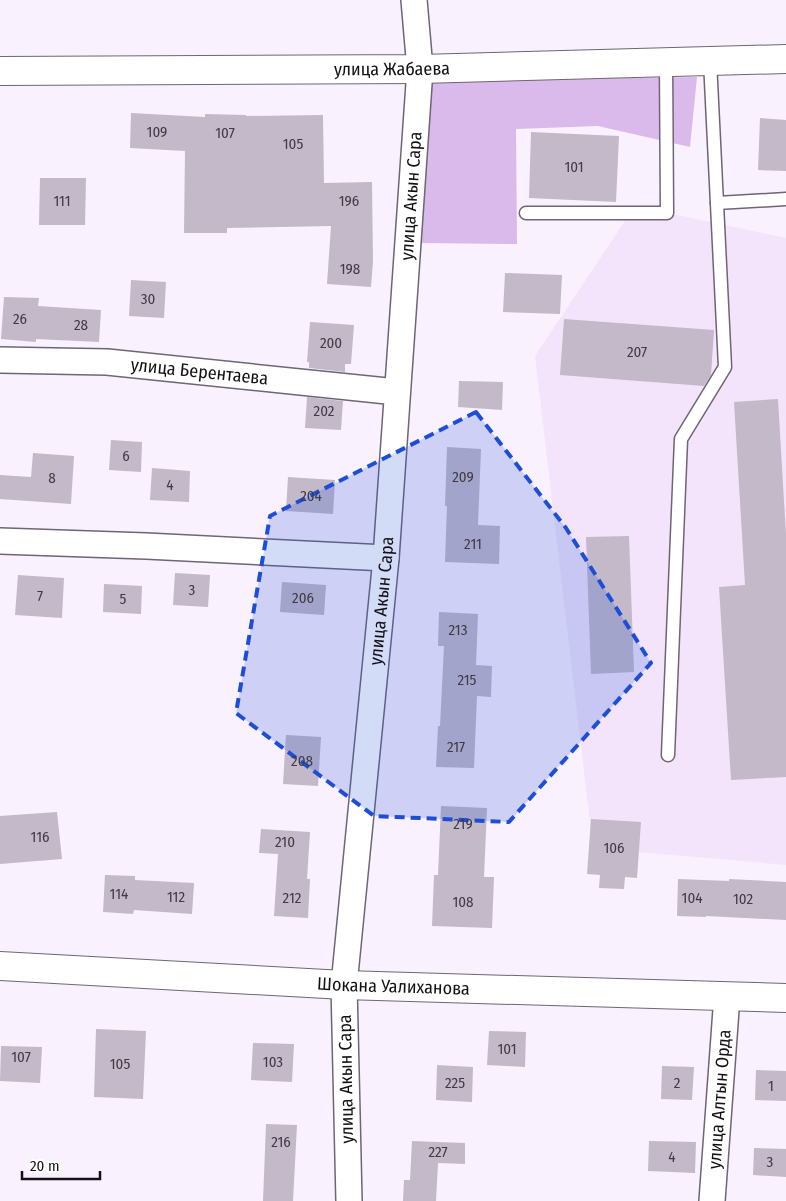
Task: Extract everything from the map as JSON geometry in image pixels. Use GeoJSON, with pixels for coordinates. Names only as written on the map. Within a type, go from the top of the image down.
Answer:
{"type":"FeatureCollection","features":[{"type":"Feature","properties":{"kind":"street","name":"улица Акын Сара"},"geometry":{"type":"LineString","coordinates":[[348,1201],[344,985],[386,558],[420,69],[414,0]]}},
{"type":"Feature","properties":{"kind":"street","name":"улица Жабаева"},"geometry":{"type":"LineString","coordinates":[[0,71],[420,69],[786,59]]}},
{"type":"Feature","properties":{"kind":"street","name":"улица Берентаева"},"geometry":{"type":"LineString","coordinates":[[0,360],[107,362],[397,392]]}},
{"type":"Feature","properties":{"kind":"street"},"geometry":{"type":"LineString","coordinates":[[0,541],[386,558]]}},
{"type":"Feature","properties":{"kind":"street","name":"Шокана Уалиханова"},"geometry":{"type":"LineString","coordinates":[[0,966],[344,985],[786,998]]}},
{"type":"Feature","properties":{"kind":"street","name":"улица Алтын Орда"},"geometry":{"type":"LineString","coordinates":[[712,1201],[728,996]]}},
{"type":"Feature","properties":{"kind":"lane"},"geometry":{"type":"LineString","coordinates":[[668,755],[681,439],[724,367],[710,61]]}},
{"type":"Feature","properties":{"kind":"lane"},"geometry":{"type":"LineString","coordinates":[[526,213],[667,212],[666,62]]}},
{"type":"Feature","properties":{"kind":"lane"},"geometry":{"type":"LineString","coordinates":[[716,203],[786,199]]}},
{"type":"Feature","properties":{"kind":"highlighted area"},"geometry":{"type":"Polygon","coordinates":[[[476,412],[566,528],[651,663],[509,822],[374,816],[236,713],[270,516],[476,412]]]}},
{"type":"Feature","properties":{"kind":"shaded area"},"geometry":{"type":"Polygon","coordinates":[[[697,77],[690,147],[598,126],[516,129],[517,244],[420,243],[431,80],[697,77]]]}},
{"type":"Feature","properties":{"kind":"shaded area"},"geometry":{"type":"Polygon","coordinates":[[[635,206],[786,238],[786,865],[593,848],[535,356],[635,206]]]}},
{"type":"Feature","properties":{"kind":"building"},"geometry":{"type":"Polygon","coordinates":[[[131,113],[205,117],[205,114],[246,116],[323,115],[324,183],[372,182],[373,261],[371,287],[327,284],[331,226],[227,228],[227,233],[184,233],[185,151],[130,148],[131,113]]]}},
{"type":"Feature","properties":{"kind":"building"},"geometry":{"type":"Polygon","coordinates":[[[760,118],[786,120],[786,171],[758,170],[760,118]]]}},
{"type":"Feature","properties":{"kind":"building"},"geometry":{"type":"Polygon","coordinates":[[[531,132],[619,136],[616,202],[529,198],[531,132]]]}},
{"type":"Feature","properties":{"kind":"building"},"geometry":{"type":"Polygon","coordinates":[[[40,178],[86,178],[85,225],[39,225],[40,178]]]}},
{"type":"Feature","properties":{"kind":"building"},"geometry":{"type":"Polygon","coordinates":[[[505,273],[562,275],[560,314],[503,312],[505,273]]]}},
{"type":"Feature","properties":{"kind":"building"},"geometry":{"type":"Polygon","coordinates":[[[131,280],[166,282],[164,318],[129,316],[131,280]]]}},
{"type":"Feature","properties":{"kind":"building"},"geometry":{"type":"Polygon","coordinates":[[[4,297],[39,298],[38,306],[101,310],[99,342],[36,339],[36,342],[1,339],[4,297]]]}},
{"type":"Feature","properties":{"kind":"building"},"geometry":{"type":"Polygon","coordinates":[[[564,319],[714,330],[711,375],[704,386],[560,375],[564,319]]]}},
{"type":"Feature","properties":{"kind":"building"},"geometry":{"type":"Polygon","coordinates":[[[310,322],[354,325],[351,364],[345,364],[345,372],[309,368],[309,362],[307,362],[310,322]]]}},
{"type":"Feature","properties":{"kind":"building"},"geometry":{"type":"Polygon","coordinates":[[[459,381],[503,382],[502,410],[458,407],[459,381]]]}},
{"type":"Feature","properties":{"kind":"building"},"geometry":{"type":"Polygon","coordinates":[[[307,397],[343,401],[341,430],[305,428],[307,397]]]}},
{"type":"Feature","properties":{"kind":"building"},"geometry":{"type":"Polygon","coordinates":[[[778,399],[786,535],[786,777],[731,780],[719,587],[745,585],[734,402],[778,399]]]}},
{"type":"Feature","properties":{"kind":"building"},"geometry":{"type":"Polygon","coordinates":[[[111,440],[142,442],[141,472],[109,470],[111,440]]]}},
{"type":"Feature","properties":{"kind":"building"},"geometry":{"type":"Polygon","coordinates":[[[447,447],[481,449],[478,525],[500,526],[499,564],[445,562],[447,447]]]}},
{"type":"Feature","properties":{"kind":"building"},"geometry":{"type":"Polygon","coordinates":[[[33,453],[74,456],[71,504],[0,499],[0,475],[31,477],[33,453]]]}},
{"type":"Feature","properties":{"kind":"building"},"geometry":{"type":"Polygon","coordinates":[[[152,468],[190,471],[189,502],[150,500],[152,468]]]}},
{"type":"Feature","properties":{"kind":"building"},"geometry":{"type":"Polygon","coordinates":[[[288,477],[335,480],[333,514],[286,511],[288,477]]]}},
{"type":"Feature","properties":{"kind":"building"},"geometry":{"type":"Polygon","coordinates":[[[629,536],[634,672],[591,674],[586,537],[629,536]]]}},
{"type":"Feature","properties":{"kind":"building"},"geometry":{"type":"Polygon","coordinates":[[[175,573],[210,575],[208,607],[173,605],[175,573]]]}},
{"type":"Feature","properties":{"kind":"building"},"geometry":{"type":"Polygon","coordinates":[[[18,575],[64,578],[62,618],[15,615],[18,575]]]}},
{"type":"Feature","properties":{"kind":"building"},"geometry":{"type":"Polygon","coordinates":[[[282,582],[326,585],[324,615],[280,612],[282,582]]]}},
{"type":"Feature","properties":{"kind":"building"},"geometry":{"type":"Polygon","coordinates":[[[104,584],[142,586],[141,614],[103,612],[104,584]]]}},
{"type":"Feature","properties":{"kind":"building"},"geometry":{"type":"Polygon","coordinates":[[[439,612],[478,614],[476,665],[492,666],[491,697],[477,696],[474,768],[436,767],[444,646],[438,646],[439,612]]]}},
{"type":"Feature","properties":{"kind":"building"},"geometry":{"type":"Polygon","coordinates":[[[286,735],[321,737],[318,786],[283,784],[286,735]]]}},
{"type":"Feature","properties":{"kind":"building"},"geometry":{"type":"Polygon","coordinates":[[[441,806],[487,808],[484,877],[494,877],[492,928],[432,926],[434,875],[438,875],[441,806]]]}},
{"type":"Feature","properties":{"kind":"building"},"geometry":{"type":"Polygon","coordinates":[[[57,812],[62,859],[0,864],[0,816],[57,812]]]}},
{"type":"Feature","properties":{"kind":"building"},"geometry":{"type":"Polygon","coordinates":[[[591,819],[641,822],[637,878],[625,877],[624,889],[599,888],[600,875],[587,874],[591,819]]]}},
{"type":"Feature","properties":{"kind":"building"},"geometry":{"type":"Polygon","coordinates":[[[261,829],[310,832],[307,879],[310,879],[308,918],[274,916],[278,854],[259,853],[261,829]]]}},
{"type":"Feature","properties":{"kind":"building"},"geometry":{"type":"Polygon","coordinates":[[[105,875],[135,876],[135,880],[194,883],[192,914],[134,910],[133,914],[103,912],[105,875]]]}},
{"type":"Feature","properties":{"kind":"building"},"geometry":{"type":"Polygon","coordinates":[[[678,879],[786,882],[786,920],[677,916],[678,879]]]}},
{"type":"Feature","properties":{"kind":"building"},"geometry":{"type":"Polygon","coordinates":[[[96,1029],[146,1031],[143,1099],[94,1097],[96,1029]]]}},
{"type":"Feature","properties":{"kind":"building"},"geometry":{"type":"Polygon","coordinates":[[[489,1031],[526,1032],[525,1067],[487,1065],[489,1031]]]}},
{"type":"Feature","properties":{"kind":"building"},"geometry":{"type":"Polygon","coordinates":[[[253,1043],[294,1044],[292,1082],[251,1080],[253,1043]]]}},
{"type":"Feature","properties":{"kind":"building"},"geometry":{"type":"Polygon","coordinates":[[[1,1046],[42,1047],[40,1083],[0,1081],[1,1046]]]}},
{"type":"Feature","properties":{"kind":"building"},"geometry":{"type":"Polygon","coordinates":[[[437,1065],[473,1067],[472,1102],[436,1100],[437,1065]]]}},
{"type":"Feature","properties":{"kind":"building"},"geometry":{"type":"Polygon","coordinates":[[[662,1066],[694,1067],[692,1100],[661,1099],[662,1066]]]}},
{"type":"Feature","properties":{"kind":"building"},"geometry":{"type":"Polygon","coordinates":[[[756,1070],[786,1071],[786,1101],[755,1100],[756,1070]]]}},
{"type":"Feature","properties":{"kind":"building"},"geometry":{"type":"Polygon","coordinates":[[[266,1124],[297,1125],[293,1201],[263,1201],[266,1124]]]}},
{"type":"Feature","properties":{"kind":"building"},"geometry":{"type":"Polygon","coordinates":[[[412,1141],[465,1143],[465,1164],[438,1163],[436,1201],[403,1201],[404,1180],[410,1180],[412,1141]]]}},
{"type":"Feature","properties":{"kind":"building"},"geometry":{"type":"Polygon","coordinates":[[[649,1141],[696,1142],[695,1173],[648,1171],[649,1141]]]}},
{"type":"Feature","properties":{"kind":"building"},"geometry":{"type":"Polygon","coordinates":[[[754,1148],[786,1149],[786,1177],[753,1175],[754,1148]]]}}]}
